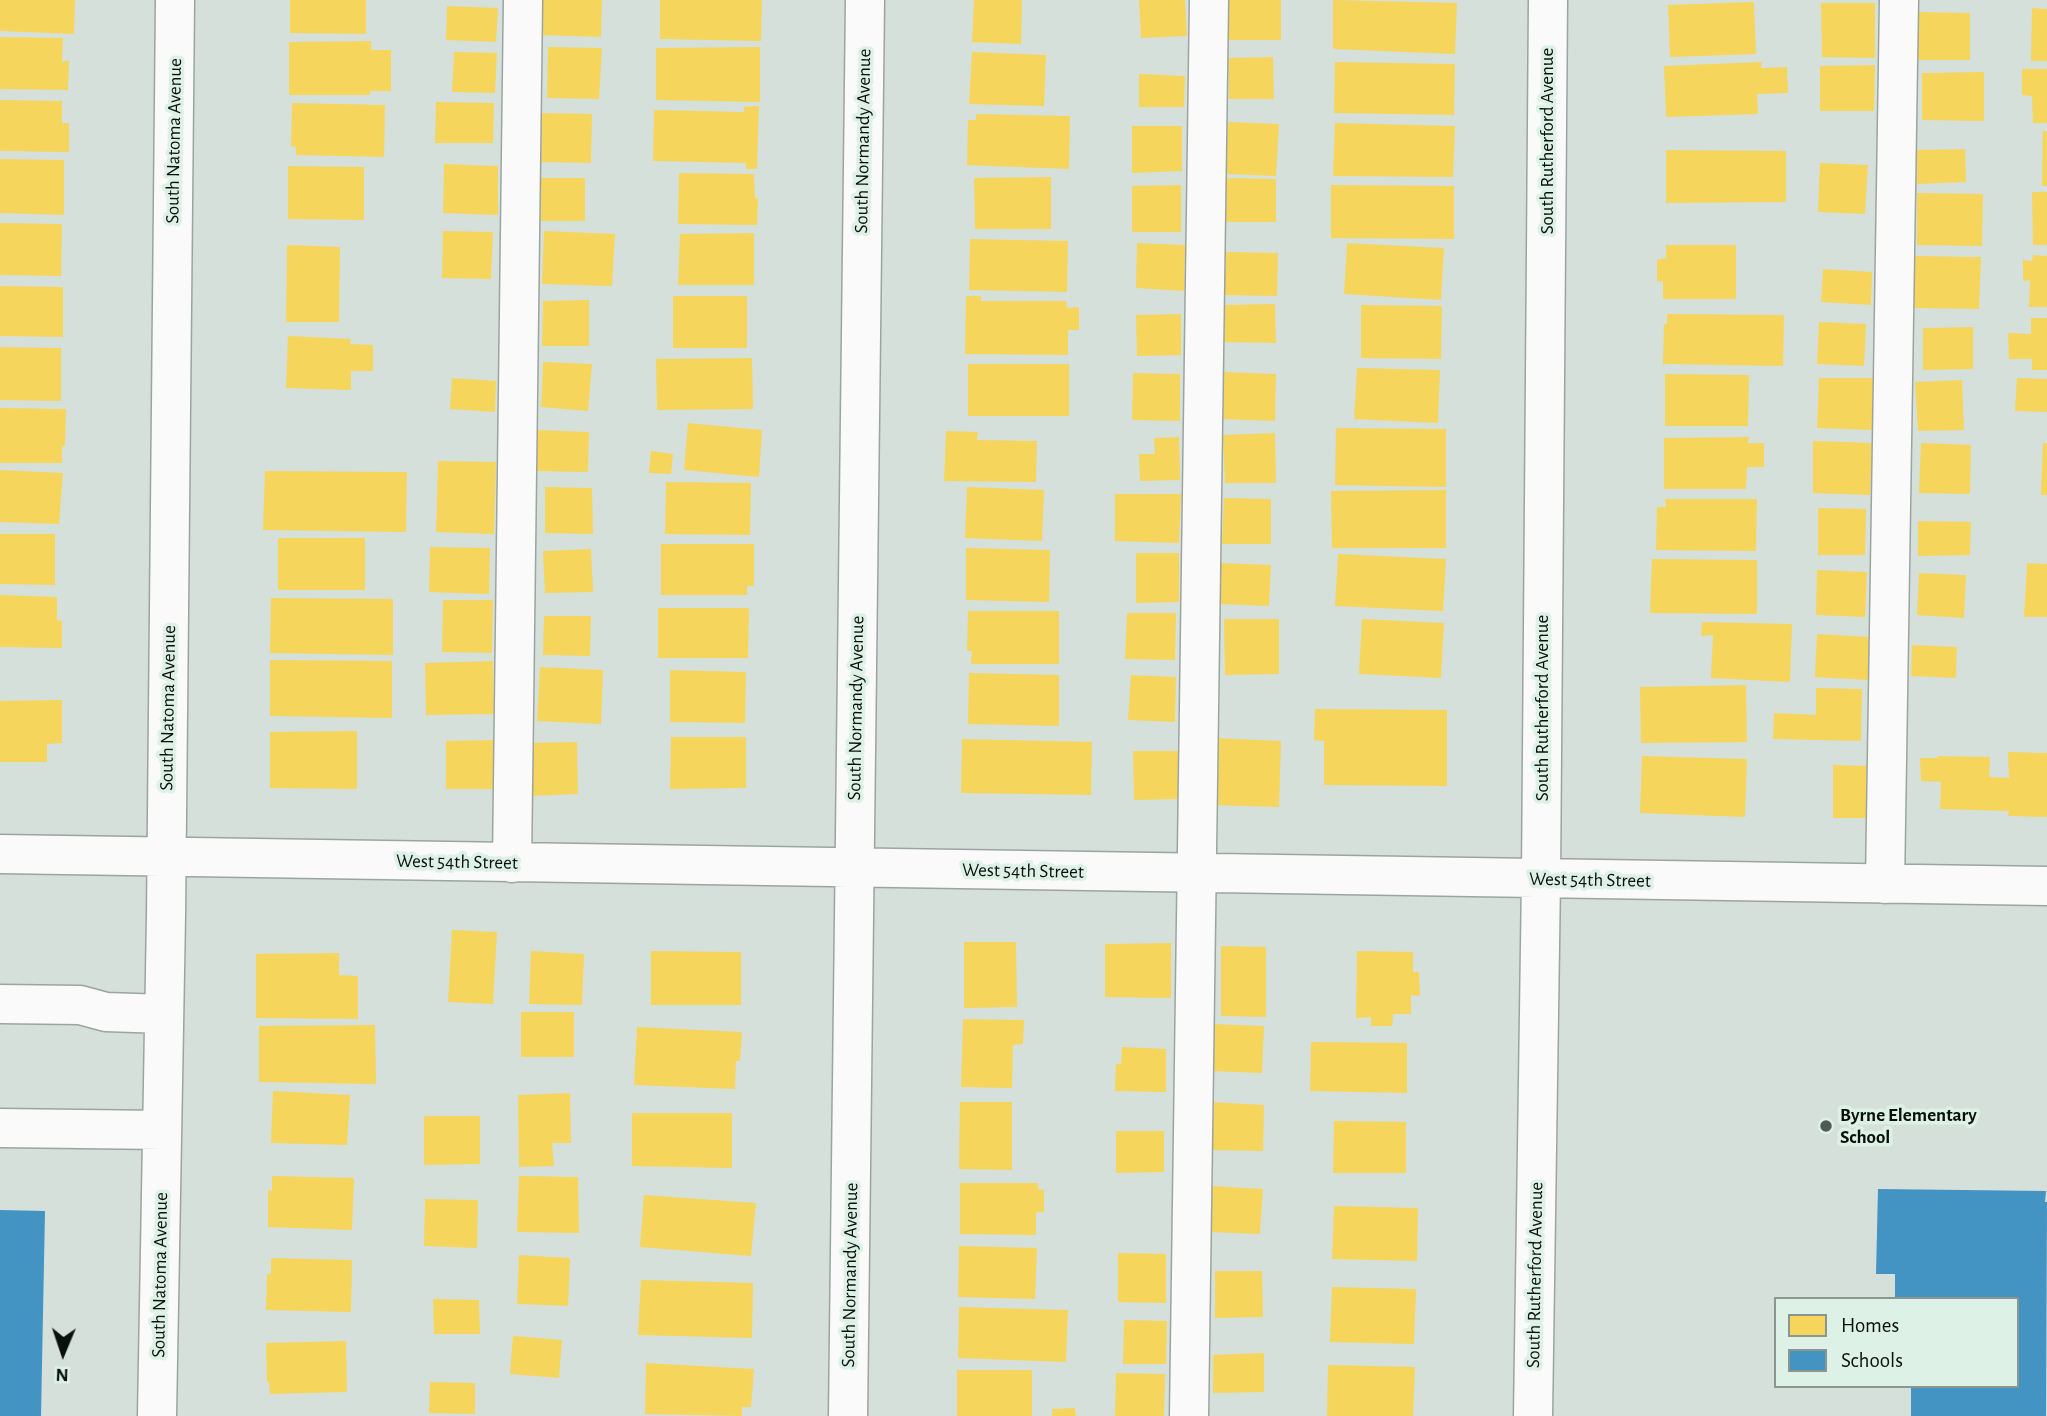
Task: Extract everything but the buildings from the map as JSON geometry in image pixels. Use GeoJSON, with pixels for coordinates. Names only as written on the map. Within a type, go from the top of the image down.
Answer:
{"type":"FeatureCollection","features":[{"type":"Feature","properties":{"kind":"street","name":"South Natoma Avenue"},"geometry":{"type":"LineString","coordinates":[[157,1416],[175,0]]}},
{"type":"Feature","properties":{"kind":"street"},"geometry":{"type":"LineString","coordinates":[[512,863],[523,0]]}},
{"type":"Feature","properties":{"kind":"street","name":"South Normandy Avenue"},"geometry":{"type":"LineString","coordinates":[[848,1416],[865,0]]}},
{"type":"Feature","properties":{"kind":"street"},"geometry":{"type":"LineString","coordinates":[[1189,1416],[1209,0]]}},
{"type":"Feature","properties":{"kind":"street","name":"South Rutherford Avenue"},"geometry":{"type":"LineString","coordinates":[[1533,1416],[1541,879],[1548,0]]}},
{"type":"Feature","properties":{"kind":"street"},"geometry":{"type":"LineString","coordinates":[[1885,884],[1899,0]]}},
{"type":"Feature","properties":{"kind":"street","name":"West 54th Street"},"geometry":{"type":"LineString","coordinates":[[0,854],[2047,887]]}},
{"type":"Feature","properties":{"kind":"street"},"geometry":{"type":"LineString","coordinates":[[0,1004],[80,1005],[106,1012],[164,1014]]}},
{"type":"Feature","properties":{"kind":"street"},"geometry":{"type":"LineString","coordinates":[[0,1128],[162,1130]]}},
{"type":"Feature","properties":{"kind":"place","name":"Byrne Elementary School"},"geometry":{"type":"Point","coordinates":[1826,1126]}}]}
